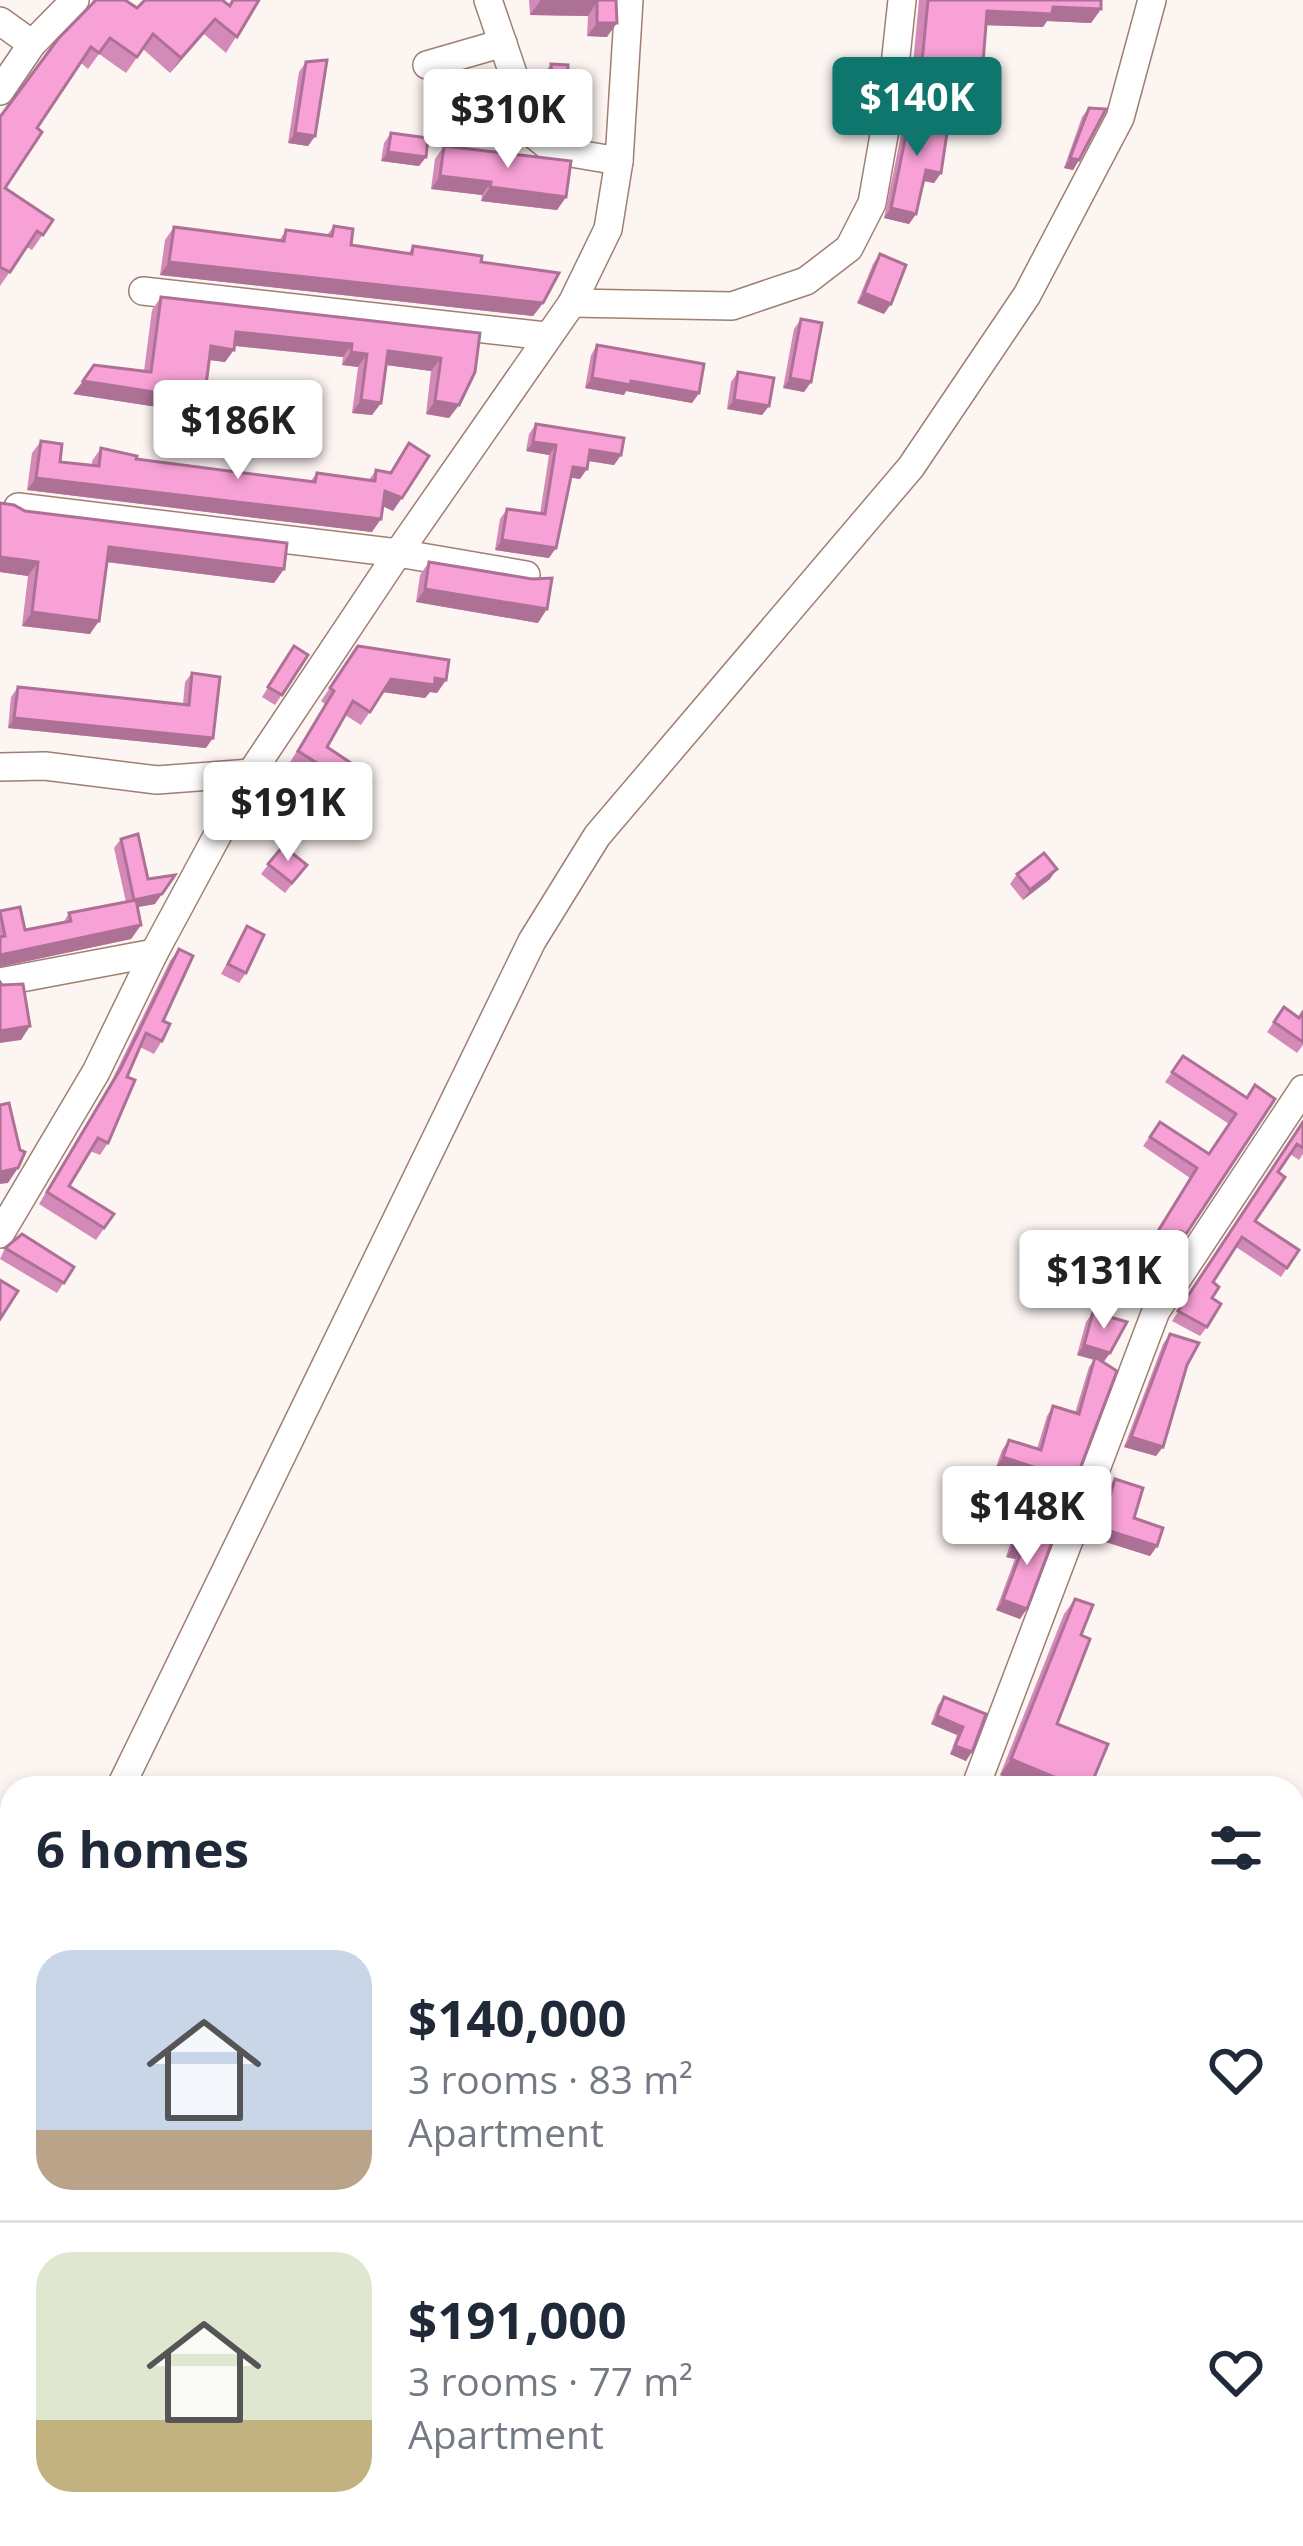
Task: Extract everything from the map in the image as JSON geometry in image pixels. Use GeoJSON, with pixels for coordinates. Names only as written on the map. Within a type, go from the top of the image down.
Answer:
{"type":"FeatureCollection","features":[{"type":"Feature","properties":{"kind":"street"},"geometry":{"type":"LineString","coordinates":[[0,91],[32,44],[75,0]]}},
{"type":"Feature","properties":{"kind":"street"},"geometry":{"type":"LineString","coordinates":[[488,0],[534,135],[554,150],[619,161]]}},
{"type":"Feature","properties":{"kind":"street"},"geometry":{"type":"LineString","coordinates":[[0,1234],[13,1194],[96,1072],[251,773],[572,303],[608,229],[619,161],[629,0]]}},
{"type":"Feature","properties":{"kind":"street"},"geometry":{"type":"LineString","coordinates":[[572,303],[732,306],[806,281],[849,248],[872,202],[902,0]]}},
{"type":"Feature","properties":{"kind":"street"},"geometry":{"type":"LineString","coordinates":[[126,1776],[532,941],[597,836],[911,466],[1028,295],[1120,118],[1152,0]]}},
{"type":"Feature","properties":{"kind":"street"},"geometry":{"type":"LineString","coordinates":[[0,21],[32,44]]}},
{"type":"Feature","properties":{"kind":"street"},"geometry":{"type":"LineString","coordinates":[[427,65],[503,43]]}},
{"type":"Feature","properties":{"kind":"street"},"geometry":{"type":"LineString","coordinates":[[142,291],[546,336]]}},
{"type":"Feature","properties":{"kind":"street"},"geometry":{"type":"LineString","coordinates":[[18,507],[398,553],[526,575]]}},
{"type":"Feature","properties":{"kind":"street"},"geometry":{"type":"LineString","coordinates":[[0,767],[45,766],[157,780],[251,773]]}},
{"type":"Feature","properties":{"kind":"street"},"geometry":{"type":"LineString","coordinates":[[0,982],[154,953]]}},
{"type":"Feature","properties":{"kind":"street"},"geometry":{"type":"LineString","coordinates":[[980,1776],[1156,1311],[1303,1089]]}},
{"type":"Feature","properties":{"kind":"building"},"geometry":{"type":"Polygon","coordinates":[[[96,0],[125,0],[137,8],[145,0],[222,0],[230,6],[233,0],[259,0],[237,37],[215,19],[181,58],[153,34],[137,57],[110,38],[99,53],[91,47],[37,128],[42,132],[5,188],[53,220],[43,235],[37,231],[10,272],[0,267],[0,117],[58,39],[96,0]]]}},
{"type":"Feature","properties":{"kind":"building"},"geometry":{"type":"Polygon","coordinates":[[[540,0],[616,0],[617,23],[597,23],[597,2],[540,0]]]}},
{"type":"Feature","properties":{"kind":"building"},"geometry":{"type":"Polygon","coordinates":[[[928,0],[1101,0],[1101,9],[1053,7],[1052,14],[987,11],[982,76],[921,72],[928,0]]]}},
{"type":"Feature","properties":{"kind":"building"},"geometry":{"type":"Polygon","coordinates":[[[327,60],[315,136],[295,133],[306,62],[327,60]]]}},
{"type":"Feature","properties":{"kind":"building"},"geometry":{"type":"Polygon","coordinates":[[[551,64],[568,65],[567,107],[554,107],[551,64]]]}},
{"type":"Feature","properties":{"kind":"building"},"geometry":{"type":"Polygon","coordinates":[[[914,96],[926,97],[923,131],[947,133],[941,173],[926,170],[916,214],[891,208],[914,96]]]}},
{"type":"Feature","properties":{"kind":"building"},"geometry":{"type":"Polygon","coordinates":[[[1089,108],[1106,109],[1079,160],[1070,158],[1089,108]]]}},
{"type":"Feature","properties":{"kind":"building"},"geometry":{"type":"Polygon","coordinates":[[[391,133],[428,138],[426,157],[388,152],[391,133]]]}},
{"type":"Feature","properties":{"kind":"building"},"geometry":{"type":"Polygon","coordinates":[[[444,146],[571,161],[566,197],[440,176],[444,146]]]}},
{"type":"Feature","properties":{"kind":"building"},"geometry":{"type":"Polygon","coordinates":[[[334,226],[353,229],[351,245],[412,254],[413,246],[559,273],[543,303],[169,262],[174,227],[284,241],[286,230],[332,236],[334,226]]]}},
{"type":"Feature","properties":{"kind":"building"},"geometry":{"type":"Polygon","coordinates":[[[880,254],[906,265],[891,304],[864,293],[880,254]]]}},
{"type":"Feature","properties":{"kind":"building"},"geometry":{"type":"Polygon","coordinates":[[[161,297],[480,333],[475,372],[459,405],[435,401],[441,358],[388,351],[381,403],[361,400],[367,354],[351,352],[352,344],[236,332],[234,350],[211,346],[206,385],[188,383],[186,397],[83,381],[94,365],[151,372],[161,297]]]}},
{"type":"Feature","properties":{"kind":"building"},"geometry":{"type":"Polygon","coordinates":[[[801,319],[822,323],[811,382],[790,378],[801,319]]]}},
{"type":"Feature","properties":{"kind":"building"},"geometry":{"type":"Polygon","coordinates":[[[597,345],[704,364],[699,393],[592,378],[597,345]]]}},
{"type":"Feature","properties":{"kind":"building"},"geometry":{"type":"Polygon","coordinates":[[[738,372],[774,378],[769,406],[734,400],[738,372]]]}},
{"type":"Feature","properties":{"kind":"building"},"geometry":{"type":"Polygon","coordinates":[[[536,424],[624,438],[621,455],[590,450],[587,469],[573,467],[556,548],[502,540],[507,509],[545,514],[556,445],[533,442],[536,424]]]}},
{"type":"Feature","properties":{"kind":"building"},"geometry":{"type":"Polygon","coordinates":[[[41,441],[62,444],[60,462],[99,466],[101,448],[136,459],[315,482],[317,473],[375,481],[376,470],[391,473],[409,443],[429,456],[402,498],[385,491],[381,519],[36,478],[41,441]]]}},
{"type":"Feature","properties":{"kind":"building"},"geometry":{"type":"Polygon","coordinates":[[[0,503],[25,511],[287,543],[284,569],[109,547],[99,621],[32,612],[38,562],[0,557],[0,503]]]}},
{"type":"Feature","properties":{"kind":"building"},"geometry":{"type":"Polygon","coordinates":[[[429,562],[552,578],[547,609],[425,589],[429,562]]]}},
{"type":"Feature","properties":{"kind":"building"},"geometry":{"type":"Polygon","coordinates":[[[294,646],[308,655],[282,695],[268,687],[294,646]]]}},
{"type":"Feature","properties":{"kind":"building"},"geometry":{"type":"Polygon","coordinates":[[[358,646],[449,660],[446,680],[435,678],[435,685],[391,679],[370,712],[353,701],[327,747],[354,765],[344,780],[298,751],[358,646]]]}},
{"type":"Feature","properties":{"kind":"building"},"geometry":{"type":"Polygon","coordinates":[[[192,673],[220,677],[213,738],[14,718],[18,687],[189,705],[192,673]]]}},
{"type":"Feature","properties":{"kind":"building"},"geometry":{"type":"Polygon","coordinates":[[[138,834],[148,879],[175,875],[162,894],[134,900],[121,839],[138,834]]]}},
{"type":"Feature","properties":{"kind":"building"},"geometry":{"type":"Polygon","coordinates":[[[283,846],[307,865],[292,883],[268,864],[283,846]]]}},
{"type":"Feature","properties":{"kind":"building"},"geometry":{"type":"Polygon","coordinates":[[[1044,853],[1057,869],[1030,890],[1017,874],[1044,853]]]}},
{"type":"Feature","properties":{"kind":"building"},"geometry":{"type":"Polygon","coordinates":[[[136,900],[141,925],[0,955],[0,937],[5,936],[0,911],[20,907],[25,930],[71,921],[69,913],[136,900]]]}},
{"type":"Feature","properties":{"kind":"building"},"geometry":{"type":"Polygon","coordinates":[[[247,926],[264,935],[246,973],[228,964],[247,926]]]}},
{"type":"Feature","properties":{"kind":"building"},"geometry":{"type":"Polygon","coordinates":[[[179,949],[193,956],[163,1021],[170,1024],[162,1041],[146,1033],[127,1077],[135,1080],[108,1143],[98,1138],[69,1186],[114,1214],[104,1228],[47,1192],[121,1068],[179,949]]]}},
{"type":"Feature","properties":{"kind":"building"},"geometry":{"type":"Polygon","coordinates":[[[0,982],[23,984],[30,1026],[0,1031],[0,982]]]}},
{"type":"Feature","properties":{"kind":"building"},"geometry":{"type":"Polygon","coordinates":[[[1284,1007],[1299,1018],[1303,1012],[1303,1042],[1274,1022],[1284,1007]]]}},
{"type":"Feature","properties":{"kind":"building"},"geometry":{"type":"Polygon","coordinates":[[[1183,1056],[1247,1098],[1255,1085],[1275,1099],[1186,1234],[1180,1231],[1174,1237],[1143,1292],[1126,1283],[1197,1168],[1150,1137],[1160,1122],[1209,1154],[1236,1114],[1172,1072],[1183,1056]]]}},
{"type":"Feature","properties":{"kind":"building"},"geometry":{"type":"Polygon","coordinates":[[[9,1103],[20,1150],[25,1152],[18,1168],[0,1172],[0,1105],[9,1103]]]}},
{"type":"Feature","properties":{"kind":"building"},"geometry":{"type":"Polygon","coordinates":[[[1303,1122],[1303,1148],[1297,1144],[1278,1172],[1285,1177],[1255,1221],[1299,1250],[1287,1268],[1242,1237],[1213,1282],[1219,1287],[1212,1298],[1221,1304],[1207,1327],[1178,1311],[1303,1122]]]}},
{"type":"Feature","properties":{"kind":"building"},"geometry":{"type":"Polygon","coordinates":[[[22,1234],[74,1267],[64,1283],[5,1248],[22,1234]]]}},
{"type":"Feature","properties":{"kind":"building"},"geometry":{"type":"Polygon","coordinates":[[[0,1280],[18,1291],[0,1319],[0,1280]]]}},
{"type":"Feature","properties":{"kind":"building"},"geometry":{"type":"Polygon","coordinates":[[[1093,1312],[1127,1322],[1110,1353],[1084,1345],[1093,1312]]]}},
{"type":"Feature","properties":{"kind":"building"},"geometry":{"type":"Polygon","coordinates":[[[1170,1334],[1199,1343],[1187,1365],[1163,1447],[1131,1437],[1170,1334]]]}},
{"type":"Feature","properties":{"kind":"building"},"geometry":{"type":"Polygon","coordinates":[[[1095,1357],[1117,1371],[1062,1516],[1038,1508],[1049,1472],[1003,1457],[1009,1440],[1041,1450],[1053,1406],[1079,1414],[1095,1357]]]}},
{"type":"Feature","properties":{"kind":"building"},"geometry":{"type":"Polygon","coordinates":[[[1115,1479],[1143,1488],[1134,1518],[1163,1528],[1157,1546],[1100,1528],[1115,1479]]]}},
{"type":"Feature","properties":{"kind":"building"},"geometry":{"type":"Polygon","coordinates":[[[1019,1528],[1052,1542],[1027,1609],[1003,1600],[1022,1550],[1013,1547],[1019,1528]]]}},
{"type":"Feature","properties":{"kind":"building"},"geometry":{"type":"Polygon","coordinates":[[[1075,1599],[1093,1605],[1081,1635],[1090,1639],[1057,1724],[1108,1744],[1095,1776],[1052,1776],[1011,1759],[1075,1599]]]}},
{"type":"Feature","properties":{"kind":"building"},"geometry":{"type":"Polygon","coordinates":[[[944,1697],[986,1714],[972,1752],[955,1746],[963,1727],[937,1716],[944,1697]]]}}]}
